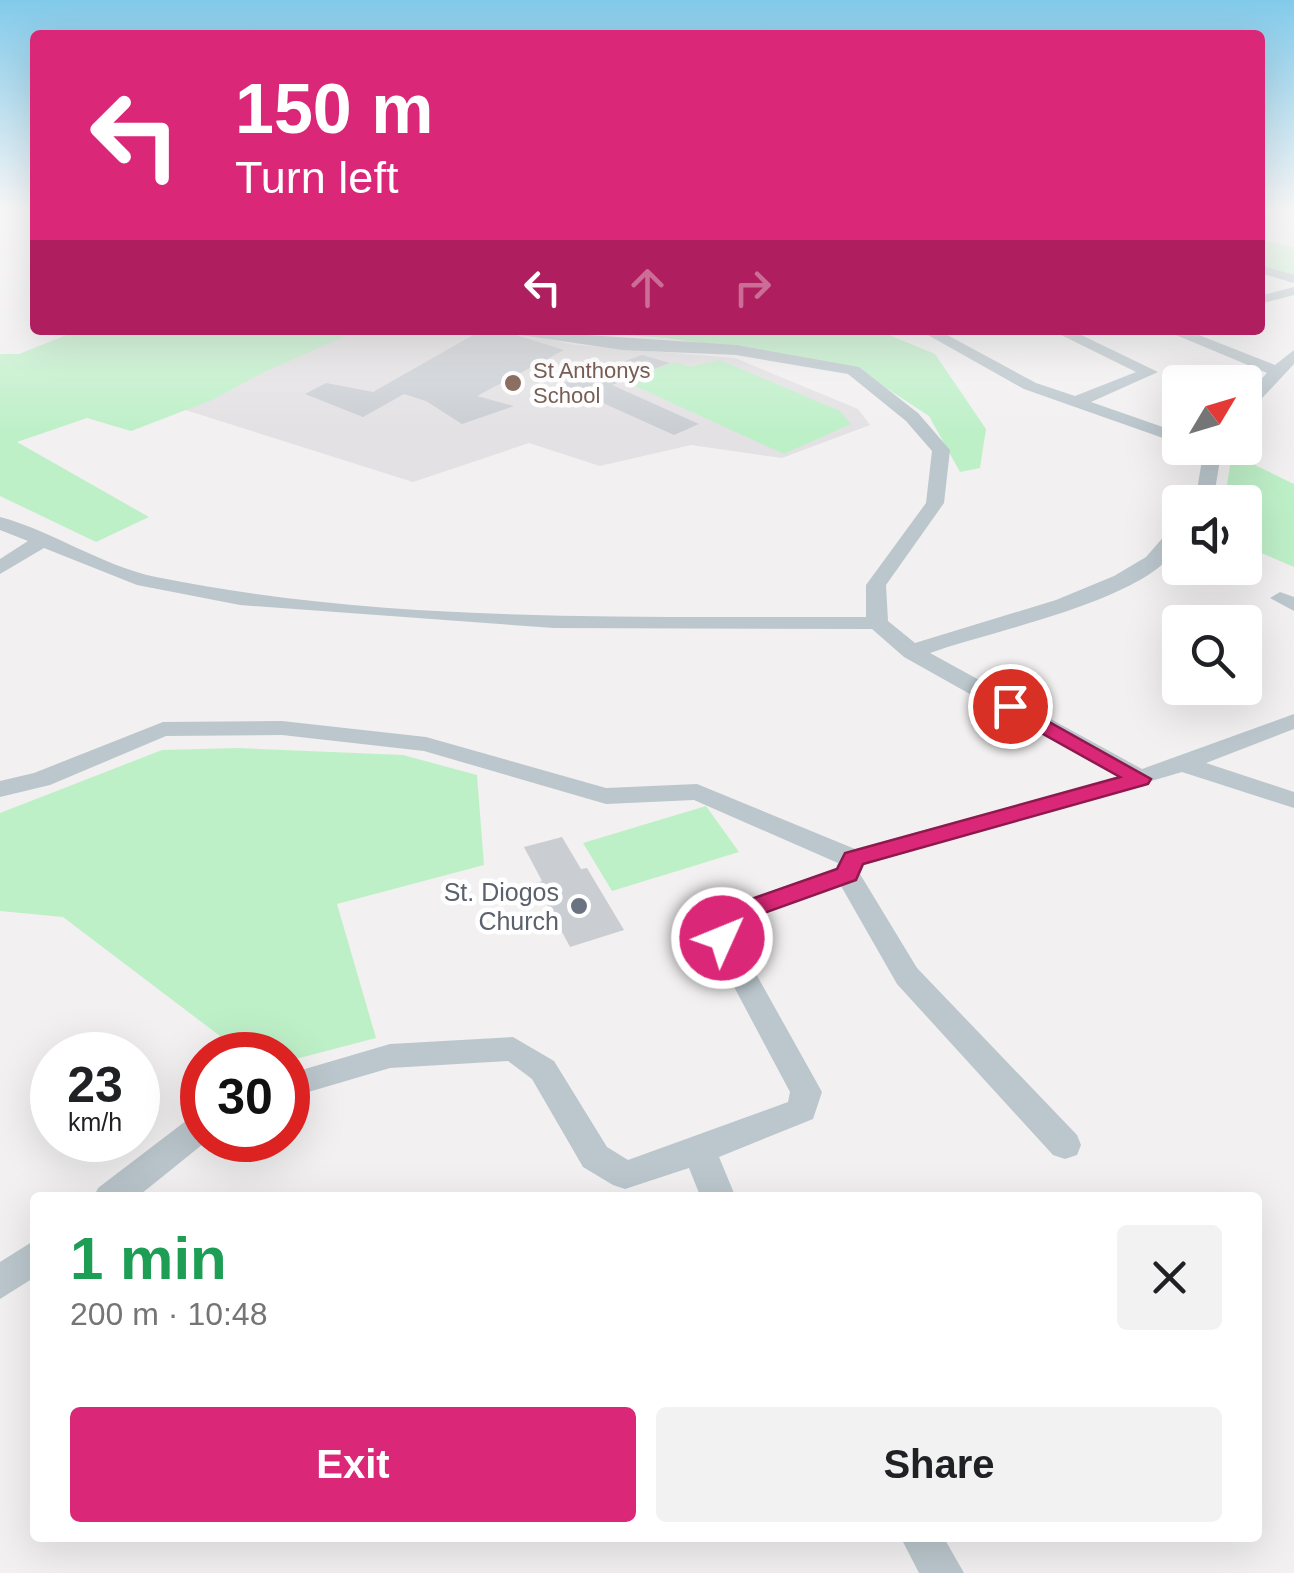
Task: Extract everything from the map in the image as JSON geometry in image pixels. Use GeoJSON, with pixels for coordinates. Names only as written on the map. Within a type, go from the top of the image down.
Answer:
{"type":"FeatureCollection","features":[{"type":"Feature","properties":{"kind":"street"},"geometry":{"type":"LineString","coordinates":[[1265,299],[1294,291]]}},
{"type":"Feature","properties":{"kind":"street"},"geometry":{"type":"LineString","coordinates":[[557,335],[622,344],[736,350],[853,370],[912,417],[941,450],[935,504],[876,585],[877,623]]}},
{"type":"Feature","properties":{"kind":"street"},"geometry":{"type":"LineString","coordinates":[[935,335],[1030,386],[1162,432]]}},
{"type":"Feature","properties":{"kind":"street"},"geometry":{"type":"LineString","coordinates":[[1070,335],[1150,372],[1074,403]]}},
{"type":"Feature","properties":{"kind":"street"},"geometry":{"type":"LineString","coordinates":[[1185,335],[1278,372]]}},
{"type":"Feature","properties":{"kind":"street"},"geometry":{"type":"LineString","coordinates":[[1262,388],[1294,355]]}},
{"type":"Feature","properties":{"kind":"street"},"geometry":{"type":"LineString","coordinates":[[0,523],[144,581],[240,598],[426,616],[554,622],[877,623],[912,652],[1140,779]]}},
{"type":"Feature","properties":{"kind":"street"},"geometry":{"type":"LineString","coordinates":[[0,568],[40,542]]}},
{"type":"Feature","properties":{"kind":"street"},"geometry":{"type":"LineString","coordinates":[[912,652],[963,631],[1065,605],[1152,564],[1162,552]]}},
{"type":"Feature","properties":{"kind":"street"},"geometry":{"type":"LineString","coordinates":[[310,1080],[390,1056],[513,1049],[543,1070],[595,1157],[625,1175],[701,1150],[802,1110],[806,1092],[722,938],[728,916],[850,867],[1140,779],[1294,721]]}},
{"type":"Feature","properties":{"kind":"street"},"geometry":{"type":"LineString","coordinates":[[0,789],[41,779],[163,729],[282,728],[426,744],[606,796],[697,792],[850,867],[907,976],[1065,1144]]}},
{"type":"Feature","properties":{"kind":"street"},"geometry":{"type":"LineString","coordinates":[[1182,763],[1253,790],[1294,800]]}},
{"type":"Feature","properties":{"kind":"street"},"geometry":{"type":"LineString","coordinates":[[118,1192],[180,1143]]}},
{"type":"Feature","properties":{"kind":"street"},"geometry":{"type":"LineString","coordinates":[[701,1150],[708,1180],[715,1192]]}},
{"type":"Feature","properties":{"kind":"street"},"geometry":{"type":"LineString","coordinates":[[0,1282],[30,1260]]}},
{"type":"Feature","properties":{"kind":"street"},"geometry":{"type":"LineString","coordinates":[[923,1542],[943,1573]]}},
{"type":"Feature","properties":{"kind":"shaded area","name":"St Anthonys School"},"geometry":{"type":"Polygon","coordinates":[[[330,335],[528,335],[575,345],[735,358],[858,409],[870,425],[782,458],[691,445],[600,466],[529,443],[413,482],[179,408],[330,335]]]}},
{"type":"Feature","properties":{"kind":"green space"},"geometry":{"type":"Polygon","coordinates":[[[66,335],[348,335],[212,400],[131,431],[87,418],[17,442],[149,517],[96,542],[0,496],[0,354],[19,354],[66,335]]]}},
{"type":"Feature","properties":{"kind":"green space"},"geometry":{"type":"Polygon","coordinates":[[[627,335],[889,335],[935,354],[986,429],[980,468],[960,472],[929,416],[868,376],[807,359],[627,335]]]}},
{"type":"Feature","properties":{"kind":"green space"},"geometry":{"type":"Polygon","coordinates":[[[720,360],[840,411],[851,424],[784,454],[624,381],[675,362],[690,367],[720,360]]]}},
{"type":"Feature","properties":{"kind":"green space"},"geometry":{"type":"Polygon","coordinates":[[[1230,465],[1255,465],[1294,484],[1294,567],[1262,553],[1262,485],[1227,485],[1230,465]]]}},
{"type":"Feature","properties":{"kind":"green space"},"geometry":{"type":"Polygon","coordinates":[[[238,748],[403,755],[477,775],[484,865],[337,904],[376,1038],[310,1055],[310,1032],[215,1032],[63,917],[0,911],[0,813],[162,750],[238,748]]]}},
{"type":"Feature","properties":{"kind":"green space"},"geometry":{"type":"Polygon","coordinates":[[[706,806],[739,852],[612,891],[583,843],[706,806]]]}},
{"type":"Feature","properties":{"kind":"building"},"geometry":{"type":"Polygon","coordinates":[[[473,335],[516,335],[564,350],[477,396],[514,406],[462,424],[426,401],[404,394],[363,417],[305,394],[326,383],[373,392],[473,335]]]}},
{"type":"Feature","properties":{"kind":"building"},"geometry":{"type":"Polygon","coordinates":[[[642,355],[670,363],[612,385],[699,424],[674,435],[561,384],[642,355]]]}},
{"type":"Feature","properties":{"kind":"building","name":"St. Diogos Church"},"geometry":{"type":"Polygon","coordinates":[[[562,837],[581,869],[587,868],[624,930],[570,947],[536,883],[542,881],[524,847],[562,837]]]}},
{"type":"Feature","properties":{"kind":"place","name":"St Anthonys School"},"geometry":{"type":"Point","coordinates":[513,383]}},
{"type":"Feature","properties":{"kind":"place","name":"St. Diogos Church"},"geometry":{"type":"Point","coordinates":[579,906]}},
{"type":"Feature","properties":{"kind":"route"},"geometry":{"type":"LineString","coordinates":[[722,938],[728,916],[847,874],[853,859],[1140,779],[1010,706]]}}]}
